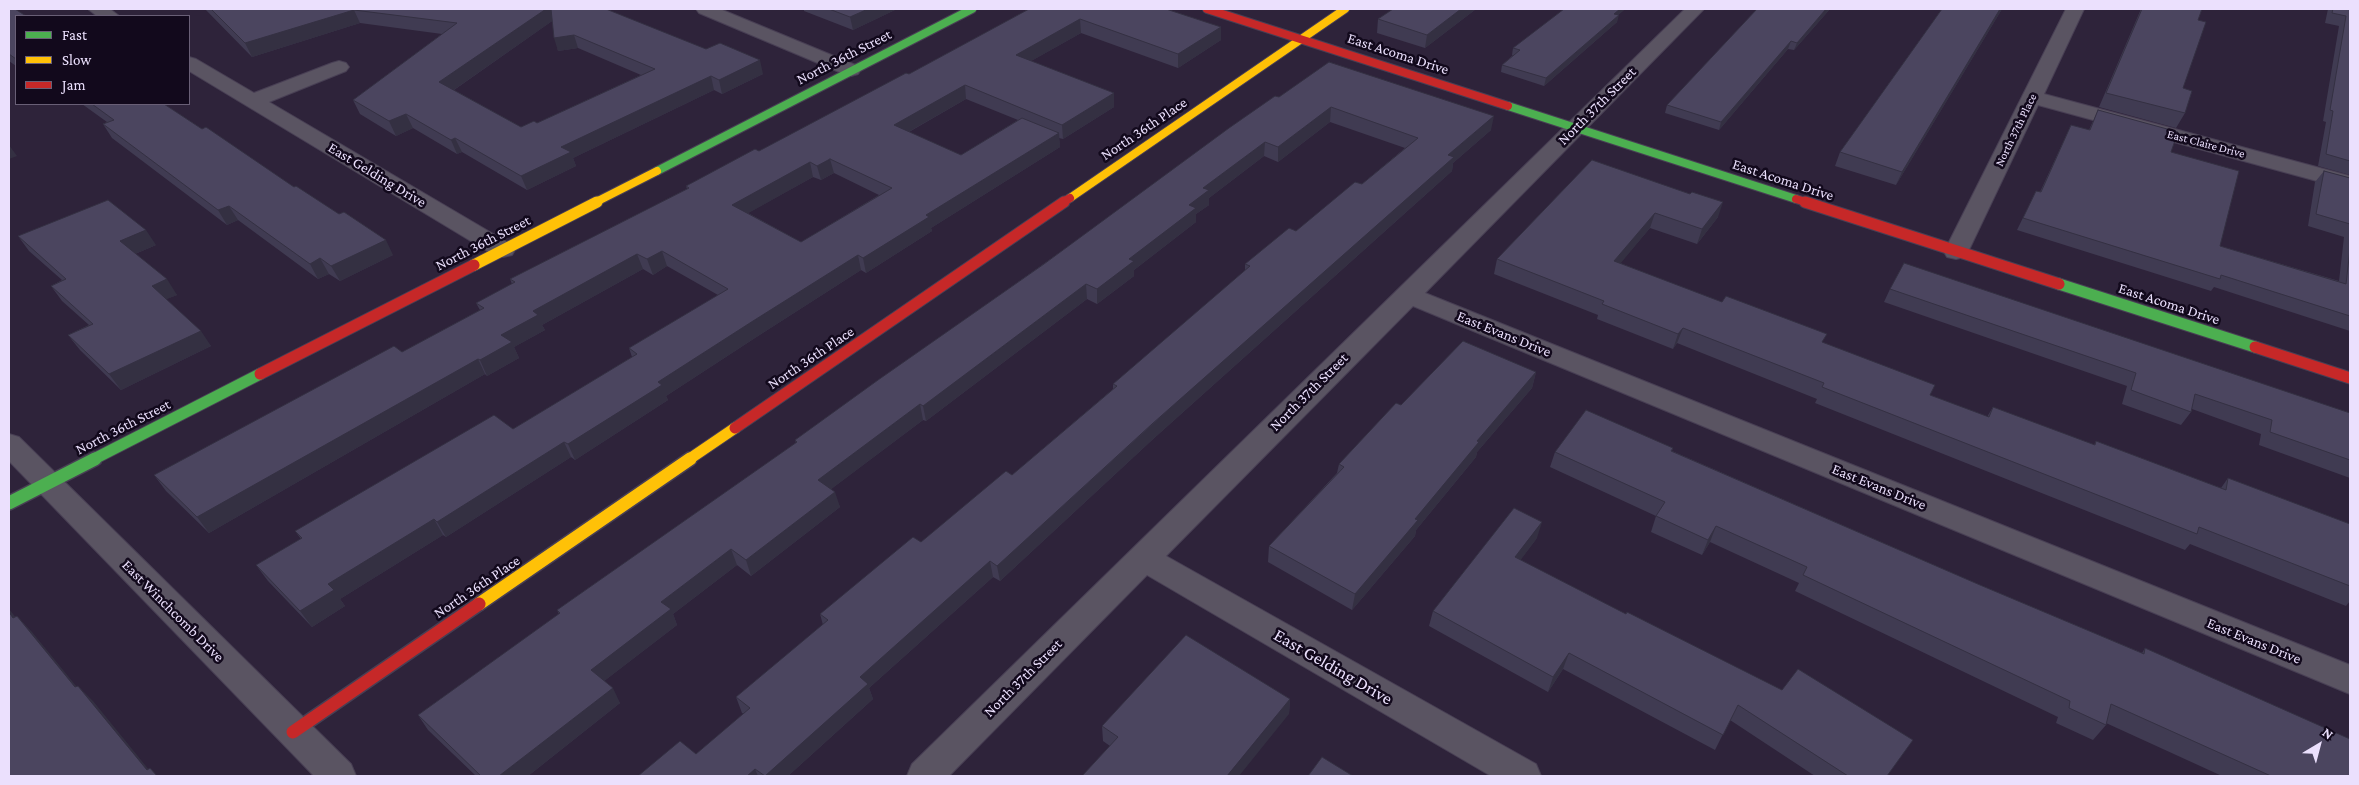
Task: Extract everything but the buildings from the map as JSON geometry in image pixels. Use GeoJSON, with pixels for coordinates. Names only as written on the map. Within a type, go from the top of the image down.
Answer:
{"type":"FeatureCollection","features":[{"type":"Feature","properties":{"kind":"street"},"geometry":{"type":"LineString","coordinates":[[97,9],[108,15]]}},
{"type":"Feature","properties":{"kind":"street"},"geometry":{"type":"LineString","coordinates":[[705,9],[851,70]]}},
{"type":"Feature","properties":{"kind":"street","name":"North 36th Street"},"geometry":{"type":"LineString","coordinates":[[9,503],[972,9]]}},
{"type":"Feature","properties":{"kind":"street","name":"East Acoma Drive"},"geometry":{"type":"LineString","coordinates":[[1207,9],[1302,38],[1956,252],[2350,378]]}},
{"type":"Feature","properties":{"kind":"street","name":"North 36th Place"},"geometry":{"type":"LineString","coordinates":[[293,732],[1345,9]]}},
{"type":"Feature","properties":{"kind":"street","name":"North 37th Street"},"geometry":{"type":"LineString","coordinates":[[925,776],[1694,9]]}},
{"type":"Feature","properties":{"kind":"street","name":"North 37th Place"},"geometry":{"type":"LineString","coordinates":[[1956,252],[2075,9]]}},
{"type":"Feature","properties":{"kind":"street","name":"East Gelding Drive"},"geometry":{"type":"LineString","coordinates":[[190,64],[503,250]]}},
{"type":"Feature","properties":{"kind":"street"},"geometry":{"type":"LineString","coordinates":[[252,101],[339,67]]}},
{"type":"Feature","properties":{"kind":"street","name":"East Claire Drive"},"geometry":{"type":"LineString","coordinates":[[2032,97],[2350,183]]}},
{"type":"Feature","properties":{"kind":"street","name":"East Evans Drive"},"geometry":{"type":"LineString","coordinates":[[1408,295],[2350,680]]}},
{"type":"Feature","properties":{"kind":"street","name":"East Winchcomb Drive"},"geometry":{"type":"LineString","coordinates":[[9,444],[338,776]]}},
{"type":"Feature","properties":{"kind":"street","name":"East Gelding Drive"},"geometry":{"type":"LineString","coordinates":[[1143,558],[1523,776]]}},
{"type":"Feature","properties":{"kind":"traffic: fast"},"geometry":{"type":"LineString","coordinates":[[657,171],[972,9]]}},
{"type":"Feature","properties":{"kind":"traffic: fast"},"geometry":{"type":"LineString","coordinates":[[1508,106],[1796,199]]}},
{"type":"Feature","properties":{"kind":"traffic: fast"},"geometry":{"type":"LineString","coordinates":[[2059,284],[2255,347]]}},
{"type":"Feature","properties":{"kind":"traffic: fast"},"geometry":{"type":"LineString","coordinates":[[9,503],[260,374]]}},
{"type":"Feature","properties":{"kind":"traffic: slow"},"geometry":{"type":"LineString","coordinates":[[1070,198],[1345,9]]}},
{"type":"Feature","properties":{"kind":"traffic: slow"},"geometry":{"type":"LineString","coordinates":[[474,265],[657,171]]}},
{"type":"Feature","properties":{"kind":"traffic: slow"},"geometry":{"type":"LineString","coordinates":[[479,604],[735,428]]}},
{"type":"Feature","properties":{"kind":"traffic: jam"},"geometry":{"type":"LineString","coordinates":[[1207,9],[1508,106]]}},
{"type":"Feature","properties":{"kind":"traffic: jam"},"geometry":{"type":"LineString","coordinates":[[735,428],[1070,198]]}},
{"type":"Feature","properties":{"kind":"traffic: jam"},"geometry":{"type":"LineString","coordinates":[[1796,199],[2059,284]]}},
{"type":"Feature","properties":{"kind":"traffic: jam"},"geometry":{"type":"LineString","coordinates":[[260,374],[474,265]]}},
{"type":"Feature","properties":{"kind":"traffic: jam"},"geometry":{"type":"LineString","coordinates":[[2255,347],[2350,378]]}},
{"type":"Feature","properties":{"kind":"traffic: jam"},"geometry":{"type":"LineString","coordinates":[[293,732],[479,604]]}}]}
